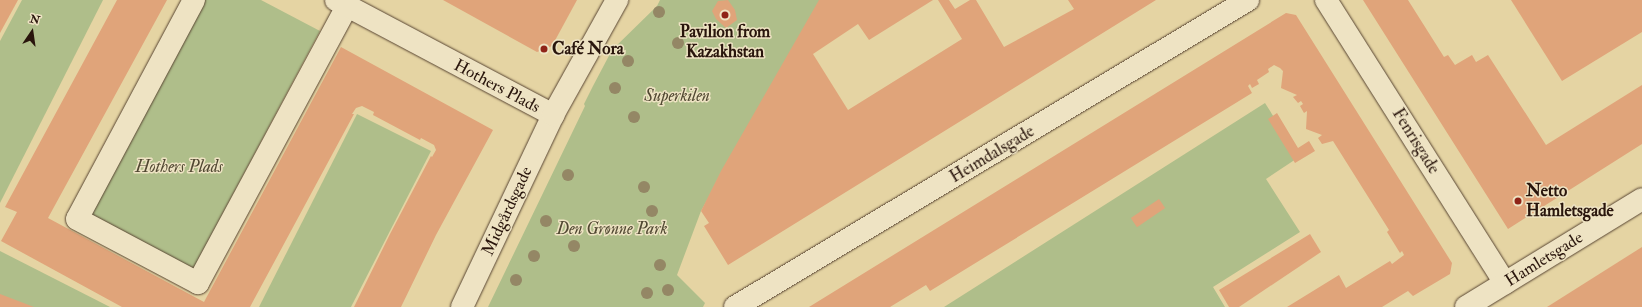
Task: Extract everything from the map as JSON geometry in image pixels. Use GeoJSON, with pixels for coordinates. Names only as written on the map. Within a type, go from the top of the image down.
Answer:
{"type":"FeatureCollection","features":[{"type":"Feature","properties":{"kind":"street","name":"Hothers Plads"},"geometry":{"type":"LineString","coordinates":[[194,0],[77,219],[198,283],[341,3],[553,115],[617,0]]}},
{"type":"Feature","properties":{"kind":"street","name":"Heimdalsgade"},"geometry":{"type":"LineString","coordinates":[[735,307],[1248,0]]}},
{"type":"Feature","properties":{"kind":"street","name":"Fenrisgade"},"geometry":{"type":"LineString","coordinates":[[1326,0],[1505,283]]}},
{"type":"Feature","properties":{"kind":"street","name":"Midgårdsgade"},"geometry":{"type":"LineString","coordinates":[[462,307],[553,115]]}},
{"type":"Feature","properties":{"kind":"street","name":"Hamletsgade"},"geometry":{"type":"LineString","coordinates":[[1466,307],[1642,199]]}},
{"type":"Feature","properties":{"kind":"green space"},"geometry":{"type":"Polygon","coordinates":[[[22,0],[103,0],[0,203],[0,41],[22,0]]]}},
{"type":"Feature","properties":{"kind":"green space","name":"Hothers Plads"},"geometry":{"type":"Polygon","coordinates":[[[201,0],[261,0],[320,31],[193,269],[87,212],[201,0]]]}},
{"type":"Feature","properties":{"kind":"green space","name":"Superkilen"},"geometry":{"type":"Polygon","coordinates":[[[660,0],[820,0],[701,211],[677,275],[705,303],[703,307],[488,307],[585,106],[584,104],[612,50],[657,6],[660,0]]]}},
{"type":"Feature","properties":{"kind":"green space"},"geometry":{"type":"Polygon","coordinates":[[[1265,103],[1299,157],[1266,179],[1300,232],[1213,287],[1225,307],[944,307],[1265,103]]]}},
{"type":"Feature","properties":{"kind":"green space"},"geometry":{"type":"Polygon","coordinates":[[[357,114],[431,151],[351,307],[259,307],[357,114]]]}},
{"type":"Feature","properties":{"kind":"green space"},"geometry":{"type":"Polygon","coordinates":[[[0,251],[110,307],[0,307],[0,251]]]}},
{"type":"Feature","properties":{"kind":"building"},"geometry":{"type":"Polygon","coordinates":[[[0,0],[18,0],[0,33],[0,0]]]}},
{"type":"Feature","properties":{"kind":"building"},"geometry":{"type":"Polygon","coordinates":[[[117,0],[167,0],[48,218],[204,302],[341,47],[493,130],[436,235],[401,307],[354,307],[390,234],[431,156],[432,157],[436,150],[434,145],[421,138],[420,140],[373,115],[374,112],[362,106],[356,108],[352,114],[354,114],[250,307],[122,307],[1,241],[17,212],[5,207],[117,0]]]}},
{"type":"Feature","properties":{"kind":"building"},"geometry":{"type":"Polygon","coordinates":[[[443,0],[577,0],[552,46],[537,52],[443,0]]]}},
{"type":"Feature","properties":{"kind":"building","name":"Pavilion from Kazakhstan"},"geometry":{"type":"Polygon","coordinates":[[[728,0],[735,10],[737,20],[726,28],[716,19],[712,11],[718,1],[728,0]]]}},
{"type":"Feature","properties":{"kind":"building"},"geometry":{"type":"Polygon","coordinates":[[[819,0],[933,0],[869,40],[858,24],[813,54],[848,110],[962,39],[938,0],[949,0],[955,9],[970,0],[976,0],[1004,47],[1074,9],[1068,0],[1156,0],[728,265],[704,226],[709,223],[701,211],[721,171],[819,0]]]}},
{"type":"Feature","properties":{"kind":"building"},"geometry":{"type":"Polygon","coordinates":[[[1363,0],[1408,0],[1444,57],[1448,55],[1455,65],[1472,55],[1476,62],[1488,55],[1546,145],[1642,85],[1642,144],[1508,229],[1363,0]]]}},
{"type":"Feature","properties":{"kind":"building"},"geometry":{"type":"Polygon","coordinates":[[[1511,0],[1642,0],[1642,32],[1562,81],[1511,0]]]}},
{"type":"Feature","properties":{"kind":"building"},"geometry":{"type":"Polygon","coordinates":[[[1286,13],[1296,15],[1452,263],[1450,274],[1413,296],[1408,291],[1382,307],[1287,307],[1339,275],[1346,288],[1390,261],[1392,264],[1404,255],[1402,251],[1400,253],[1387,232],[1389,230],[1333,141],[1322,144],[1318,138],[1322,135],[1306,129],[1307,111],[1304,113],[1300,106],[1303,104],[1301,101],[1298,103],[1293,97],[1297,95],[1281,88],[1283,71],[1274,65],[1268,69],[1269,72],[1257,80],[1259,84],[1252,88],[1250,84],[1248,86],[1252,93],[930,291],[926,285],[890,307],[809,307],[1286,13]]]}},
{"type":"Feature","properties":{"kind":"building"},"geometry":{"type":"Polygon","coordinates":[[[1277,113],[1298,148],[1309,141],[1315,151],[1295,163],[1268,119],[1277,113]]]}},
{"type":"Feature","properties":{"kind":"building"},"geometry":{"type":"Polygon","coordinates":[[[1159,199],[1165,208],[1137,227],[1131,218],[1159,199]]]}},
{"type":"Feature","properties":{"kind":"building"},"geometry":{"type":"Polygon","coordinates":[[[1310,234],[1321,252],[1239,307],[1229,307],[1219,290],[1310,234]]]}},
{"type":"Feature","properties":{"kind":"building"},"geometry":{"type":"Polygon","coordinates":[[[1642,247],[1642,307],[1547,307],[1642,247]]]}},
{"type":"Feature","properties":{"kind":"building"},"geometry":{"type":"Polygon","coordinates":[[[0,294],[34,307],[0,307],[0,294]]]}},
{"type":"Feature","properties":{"kind":"place","name":"Pavilion from Kazakhstan"},"geometry":{"type":"Point","coordinates":[725,15]}},
{"type":"Feature","properties":{"kind":"place","name":"Café Nora"},"geometry":{"type":"Point","coordinates":[544,49]}},
{"type":"Feature","properties":{"kind":"place","name":"Netto Hamletsgade"},"geometry":{"type":"Point","coordinates":[1518,201]}},
{"type":"Feature","properties":{"kind":"park label","name":"Den Grønne Park"},"geometry":{"type":"Point","coordinates":[612,229]}}]}
